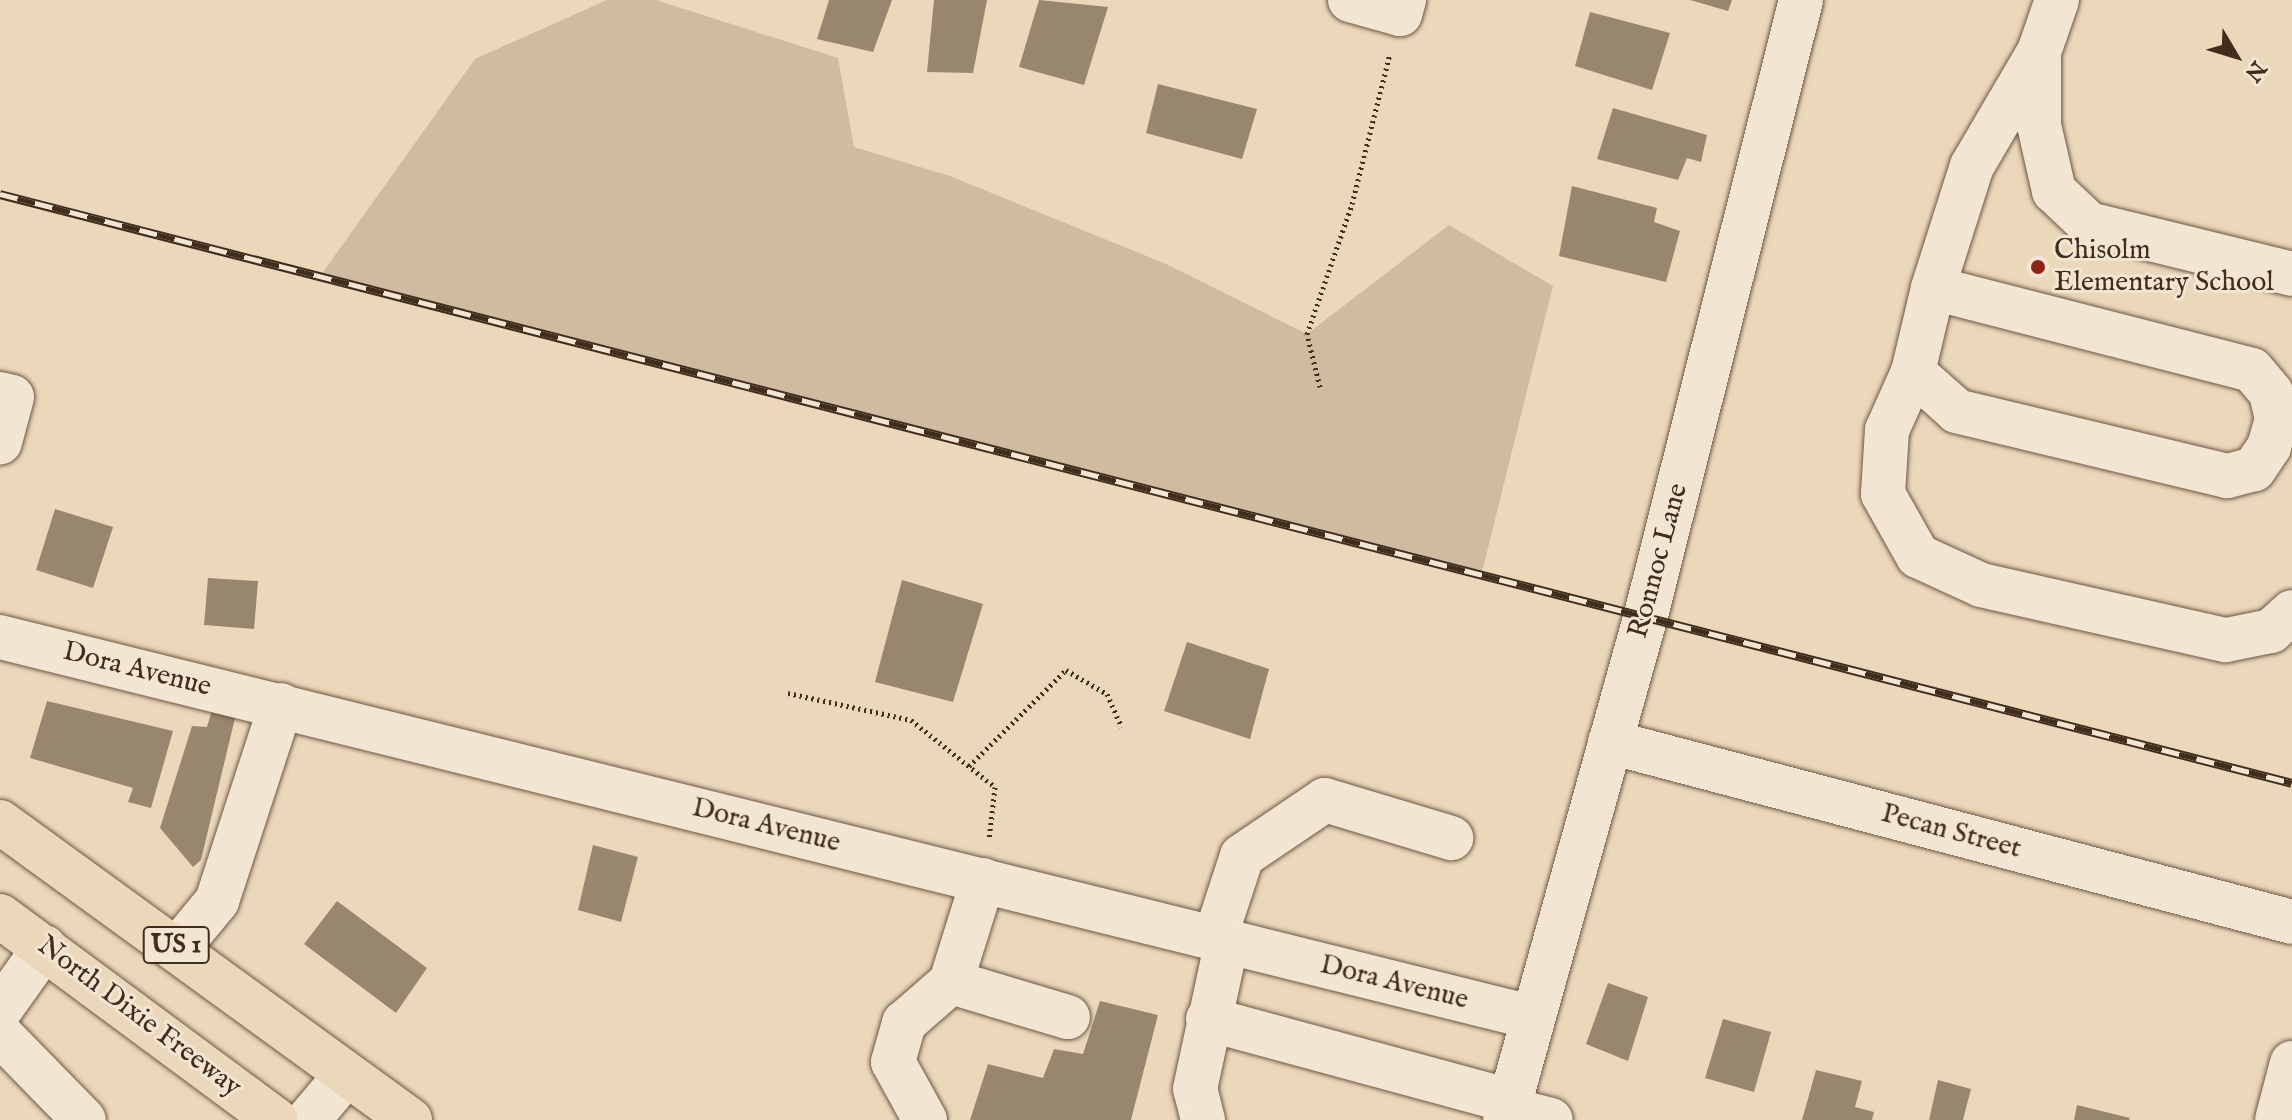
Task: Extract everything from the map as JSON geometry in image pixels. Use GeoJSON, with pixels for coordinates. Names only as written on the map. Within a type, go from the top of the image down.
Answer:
{"type":"FeatureCollection","features":[{"type":"Feature","properties":{"kind":"main road","name":"US 1"},"geometry":{"type":"LineString","coordinates":[[0,822],[179,947],[410,1120]]}},
{"type":"Feature","properties":{"kind":"main road","name":"North Dixie Freeway"},"geometry":{"type":"LineString","coordinates":[[0,916],[276,1120]]}},
{"type":"Feature","properties":{"kind":"street"},"geometry":{"type":"LineString","coordinates":[[1350,0],[1402,7]]}},
{"type":"Feature","properties":{"kind":"street","name":"Ronnoc Lane"},"geometry":{"type":"LineString","coordinates":[[1508,1110],[1531,1017],[1610,742],[1801,0]]}},
{"type":"Feature","properties":{"kind":"street"},"geometry":{"type":"LineString","coordinates":[[2057,0],[2039,52],[1972,166],[1933,288],[1913,372],[1887,430],[1883,494],[1918,556],[1981,585],[2226,640],[2271,631],[2292,612]]}},
{"type":"Feature","properties":{"kind":"street"},"geometry":{"type":"LineString","coordinates":[[2039,52],[2039,125],[2054,191],[2089,224],[2292,274]]}},
{"type":"Feature","properties":{"kind":"street"},"geometry":{"type":"LineString","coordinates":[[1913,372],[1957,411],[2227,476],[2254,469],[2277,419],[2271,393],[2252,370],[1933,288]]}},
{"type":"Feature","properties":{"kind":"street"},"geometry":{"type":"LineString","coordinates":[[0,442],[6,396]]}},
{"type":"Feature","properties":{"kind":"street","name":"Dora Avenue"},"geometry":{"type":"LineString","coordinates":[[0,637],[1531,1017]]}},
{"type":"Feature","properties":{"kind":"street"},"geometry":{"type":"LineString","coordinates":[[179,947],[217,901],[281,705]]}},
{"type":"Feature","properties":{"kind":"street","name":"Pecan Street"},"geometry":{"type":"LineString","coordinates":[[1610,742],[2292,922]]}},
{"type":"Feature","properties":{"kind":"street"},"geometry":{"type":"LineString","coordinates":[[1203,1120],[1195,1089],[1221,940],[1242,856],[1325,800],[1451,838]]}},
{"type":"Feature","properties":{"kind":"street"},"geometry":{"type":"LineString","coordinates":[[925,1120],[893,1062],[904,1023],[951,982],[983,880]]}},
{"type":"Feature","properties":{"kind":"street"},"geometry":{"type":"LineString","coordinates":[[0,1010],[45,947]]}},
{"type":"Feature","properties":{"kind":"street"},"geometry":{"type":"LineString","coordinates":[[951,982],[1068,1017]]}},
{"type":"Feature","properties":{"kind":"street"},"geometry":{"type":"LineString","coordinates":[[1208,1019],[1508,1110],[1551,1120]]}},
{"type":"Feature","properties":{"kind":"street"},"geometry":{"type":"LineString","coordinates":[[0,1034],[84,1120]]}},
{"type":"Feature","properties":{"kind":"street"},"geometry":{"type":"LineString","coordinates":[[2277,1120],[2292,1063]]}},
{"type":"Feature","properties":{"kind":"street"},"geometry":{"type":"LineString","coordinates":[[308,1120],[346,1075]]}},
{"type":"Feature","properties":{"kind":"path"},"geometry":{"type":"LineString","coordinates":[[1320,387],[1307,334],[1352,204],[1402,7]]}},
{"type":"Feature","properties":{"kind":"path"},"geometry":{"type":"LineString","coordinates":[[969,766],[1066,670],[1107,694],[1122,727]]}},
{"type":"Feature","properties":{"kind":"path"},"geometry":{"type":"LineString","coordinates":[[788,693],[911,720],[995,787],[983,880]]}},
{"type":"Feature","properties":{"kind":"shaded area"},"geometry":{"type":"Polygon","coordinates":[[[607,0],[656,0],[838,58],[854,147],[950,176],[1166,264],[1307,334],[1449,225],[1553,286],[1482,572],[321,275],[475,59],[607,0]]]}},
{"type":"Feature","properties":{"kind":"building"},"geometry":{"type":"Polygon","coordinates":[[[829,0],[892,0],[873,52],[817,39],[829,0]]]}},
{"type":"Feature","properties":{"kind":"building"},"geometry":{"type":"Polygon","coordinates":[[[934,0],[987,0],[973,73],[927,72],[934,0]]]}},
{"type":"Feature","properties":{"kind":"building"},"geometry":{"type":"Polygon","coordinates":[[[1039,0],[1108,7],[1084,85],[1019,67],[1039,0]]]}},
{"type":"Feature","properties":{"kind":"building"},"geometry":{"type":"Polygon","coordinates":[[[1690,0],[1732,0],[1728,11],[1690,0]]]}},
{"type":"Feature","properties":{"kind":"building"},"geometry":{"type":"Polygon","coordinates":[[[1590,12],[1670,33],[1652,90],[1575,66],[1590,12]]]}},
{"type":"Feature","properties":{"kind":"building"},"geometry":{"type":"Polygon","coordinates":[[[1158,84],[1257,109],[1242,159],[1146,133],[1158,84]]]}},
{"type":"Feature","properties":{"kind":"building"},"geometry":{"type":"Polygon","coordinates":[[[1613,108],[1707,135],[1701,162],[1687,158],[1678,180],[1597,159],[1613,108]]]}},
{"type":"Feature","properties":{"kind":"building"},"geometry":{"type":"Polygon","coordinates":[[[1572,186],[1657,208],[1654,222],[1680,231],[1666,282],[1559,256],[1572,186]]]}},
{"type":"Feature","properties":{"kind":"building"},"geometry":{"type":"Polygon","coordinates":[[[55,509],[113,527],[93,588],[36,570],[55,509]]]}},
{"type":"Feature","properties":{"kind":"building"},"geometry":{"type":"Polygon","coordinates":[[[208,578],[258,581],[254,629],[204,625],[208,578]]]}},
{"type":"Feature","properties":{"kind":"building"},"geometry":{"type":"Polygon","coordinates":[[[902,580],[983,604],[953,702],[875,682],[902,580]]]}},
{"type":"Feature","properties":{"kind":"building"},"geometry":{"type":"Polygon","coordinates":[[[1187,642],[1269,669],[1250,739],[1164,711],[1187,642]]]}},
{"type":"Feature","properties":{"kind":"building"},"geometry":{"type":"Polygon","coordinates":[[[47,701],[173,731],[151,808],[128,802],[133,788],[30,758],[47,701]]]}},
{"type":"Feature","properties":{"kind":"building"},"geometry":{"type":"Polygon","coordinates":[[[212,710],[235,718],[201,860],[193,867],[160,828],[192,726],[207,727],[212,710]]]}},
{"type":"Feature","properties":{"kind":"building"},"geometry":{"type":"Polygon","coordinates":[[[593,845],[638,857],[621,922],[578,910],[593,845]]]}},
{"type":"Feature","properties":{"kind":"building"},"geometry":{"type":"Polygon","coordinates":[[[337,901],[427,968],[396,1013],[304,944],[337,901]]]}},
{"type":"Feature","properties":{"kind":"building"},"geometry":{"type":"Polygon","coordinates":[[[1608,983],[1648,997],[1628,1061],[1586,1044],[1608,983]]]}},
{"type":"Feature","properties":{"kind":"building"},"geometry":{"type":"Polygon","coordinates":[[[1100,1001],[1158,1015],[1131,1120],[970,1120],[988,1064],[1043,1078],[1054,1049],[1083,1054],[1100,1001]]]}},
{"type":"Feature","properties":{"kind":"building"},"geometry":{"type":"Polygon","coordinates":[[[1723,1019],[1771,1032],[1754,1092],[1705,1078],[1723,1019]]]}},
{"type":"Feature","properties":{"kind":"building"},"geometry":{"type":"Polygon","coordinates":[[[1816,1070],[1862,1081],[1855,1107],[1874,1112],[1872,1120],[1802,1120],[1816,1070]]]}},
{"type":"Feature","properties":{"kind":"building"},"geometry":{"type":"Polygon","coordinates":[[[1938,1080],[1971,1089],[1963,1120],[1929,1120],[1938,1080]]]}},
{"type":"Feature","properties":{"kind":"building"},"geometry":{"type":"Polygon","coordinates":[[[2077,1105],[2130,1118],[2074,1120],[2077,1105]]]}},
{"type":"Feature","properties":{"kind":"railway"},"geometry":{"type":"LineString","coordinates":[[0,194],[2292,783]]}},
{"type":"Feature","properties":{"kind":"place","name":"Chisolm Elementary School"},"geometry":{"type":"Point","coordinates":[2038,267]}}]}
